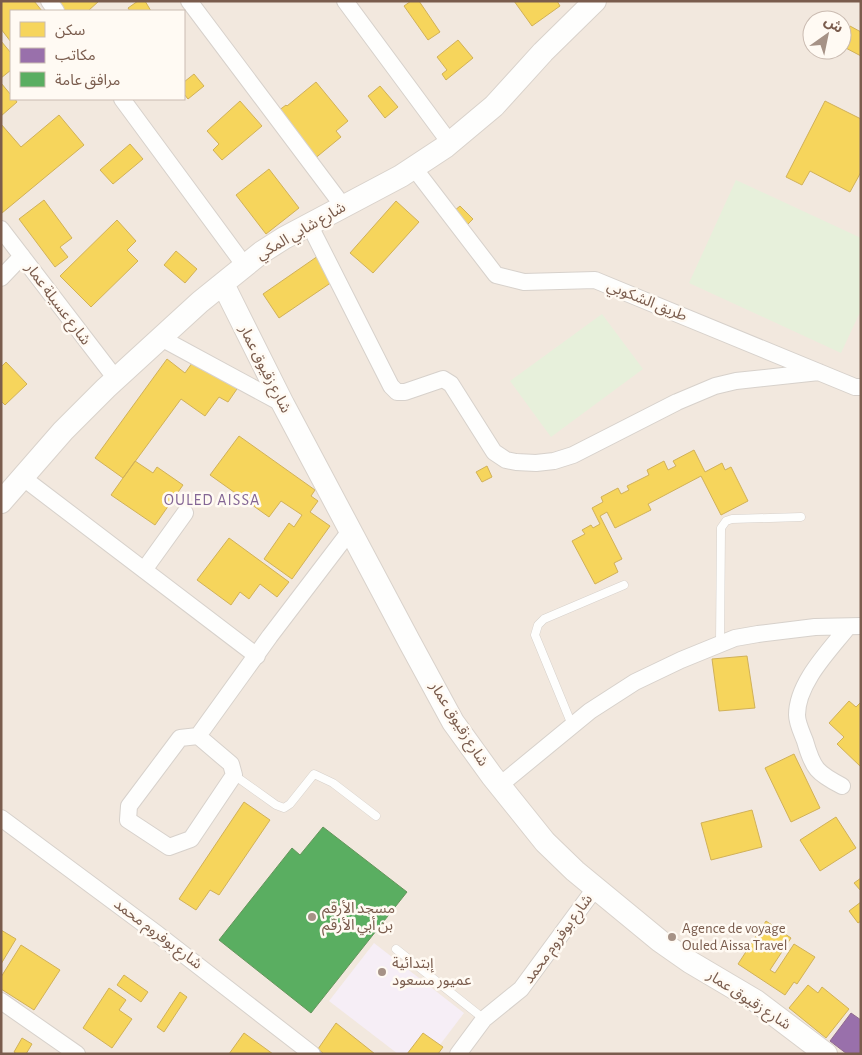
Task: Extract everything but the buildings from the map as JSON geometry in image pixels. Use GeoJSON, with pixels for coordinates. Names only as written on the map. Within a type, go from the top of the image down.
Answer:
{"type":"FeatureCollection","features":[{"type":"Feature","properties":{"kind":"main road","name":"شارع شابي المكي"},"geometry":{"type":"LineString","coordinates":[[1,502],[63,431],[116,379],[223,284],[262,252],[309,224],[414,168],[450,143],[494,106],[591,2]]}},
{"type":"Feature","properties":{"kind":"main road","name":"شارع زقيوق عمار"},"geometry":{"type":"LineString","coordinates":[[223,284],[283,404],[454,722],[500,786],[545,842],[575,871],[660,941],[690,962],[756,1001],[826,1054]]}},
{"type":"Feature","properties":{"kind":"street"},"geometry":{"type":"LineString","coordinates":[[189,1],[343,206]]}},
{"type":"Feature","properties":{"kind":"street"},"geometry":{"type":"LineString","coordinates":[[345,1],[450,143]]}},
{"type":"Feature","properties":{"kind":"street"},"geometry":{"type":"LineString","coordinates":[[123,100],[245,266]]}},
{"type":"Feature","properties":{"kind":"street","name":"طريق الشكوبي"},"geometry":{"type":"LineString","coordinates":[[414,168],[496,275],[524,282],[595,280],[855,387],[861,387]]}},
{"type":"Feature","properties":{"kind":"street"},"geometry":{"type":"LineString","coordinates":[[309,224],[391,386],[397,392],[405,392],[444,380],[450,384],[494,452],[506,460],[526,463],[565,458],[677,402],[714,386],[736,381],[819,372]]}},
{"type":"Feature","properties":{"kind":"street","name":"شارع عسيلة عمار"},"geometry":{"type":"LineString","coordinates":[[1,229],[116,379]]}},
{"type":"Feature","properties":{"kind":"street"},"geometry":{"type":"LineString","coordinates":[[1,278],[22,256]]}},
{"type":"Feature","properties":{"kind":"street"},"geometry":{"type":"LineString","coordinates":[[161,338],[283,404]]}},
{"type":"Feature","properties":{"kind":"street"},"geometry":{"type":"LineString","coordinates":[[22,478],[257,656]]}},
{"type":"Feature","properties":{"kind":"street"},"geometry":{"type":"LineString","coordinates":[[144,570],[185,513]]}},
{"type":"Feature","properties":{"kind":"street"},"geometry":{"type":"LineString","coordinates":[[198,736],[350,531]]}},
{"type":"Feature","properties":{"kind":"street"},"geometry":{"type":"LineString","coordinates":[[500,786],[590,710],[635,682],[661,669],[720,644],[758,634],[815,627],[854,626]]}},
{"type":"Feature","properties":{"kind":"street"},"geometry":{"type":"LineString","coordinates":[[842,786],[817,772],[807,749],[797,717],[798,704],[804,685],[854,626]]}},
{"type":"Feature","properties":{"kind":"street"},"geometry":{"type":"LineString","coordinates":[[198,736],[231,764],[234,775],[190,839],[169,847],[128,820],[129,806],[180,738],[198,736]]}},
{"type":"Feature","properties":{"kind":"street","name":"شارع بوفروم محمد"},"geometry":{"type":"LineString","coordinates":[[1,818],[156,933],[312,1054]]}},
{"type":"Feature","properties":{"kind":"street","name":"شارع بوفروم محمد"},"geometry":{"type":"LineString","coordinates":[[458,1054],[484,1020],[521,989],[596,888]]}},
{"type":"Feature","properties":{"kind":"street"},"geometry":{"type":"LineString","coordinates":[[1,1001],[77,1054]]}},
{"type":"Feature","properties":{"kind":"lane"},"geometry":{"type":"LineString","coordinates":[[720,644],[721,528],[726,521],[732,518],[801,517]]}},
{"type":"Feature","properties":{"kind":"lane"},"geometry":{"type":"LineString","coordinates":[[572,725],[536,635],[538,625],[544,619],[624,584]]}},
{"type":"Feature","properties":{"kind":"lane"},"geometry":{"type":"LineString","coordinates":[[234,775],[276,805],[284,808],[290,804],[314,774],[333,783],[376,816]]}},
{"type":"Feature","properties":{"kind":"lane"},"geometry":{"type":"LineString","coordinates":[[396,949],[484,1020]]}},
{"type":"Feature","properties":{"kind":"shaded area"},"geometry":{"type":"Polygon","coordinates":[[[1,1],[861,1],[861,1054],[1,1054],[1,1]]]}},
{"type":"Feature","properties":{"kind":"shaded area","name":"إبتدائية عميور مسعود"},"geometry":{"type":"Polygon","coordinates":[[[374,943],[464,1013],[433,1054],[398,1054],[329,1001],[374,943]]]}},
{"type":"Feature","properties":{"kind":"green space"},"geometry":{"type":"Polygon","coordinates":[[[736,180],[861,238],[861,310],[841,353],[689,283],[736,180]]]}},
{"type":"Feature","properties":{"kind":"green space"},"geometry":{"type":"Polygon","coordinates":[[[602,314],[643,369],[551,437],[510,381],[602,314]]]}},
{"type":"Feature","properties":{"kind":"place","name":"مسجد الأرقم بن أبي الأرقم"},"geometry":{"type":"Point","coordinates":[312,917]}},
{"type":"Feature","properties":{"kind":"place","name":"Agence de voyage Ouled Aissa Travel"},"geometry":{"type":"Point","coordinates":[672,937]}},
{"type":"Feature","properties":{"kind":"place","name":"إبتدائية عميور مسعود"},"geometry":{"type":"Point","coordinates":[382,972]}},
{"type":"Feature","properties":{"kind":"district","name":"OULED AISSA"},"geometry":{"type":"Point","coordinates":[212,500]}}]}
